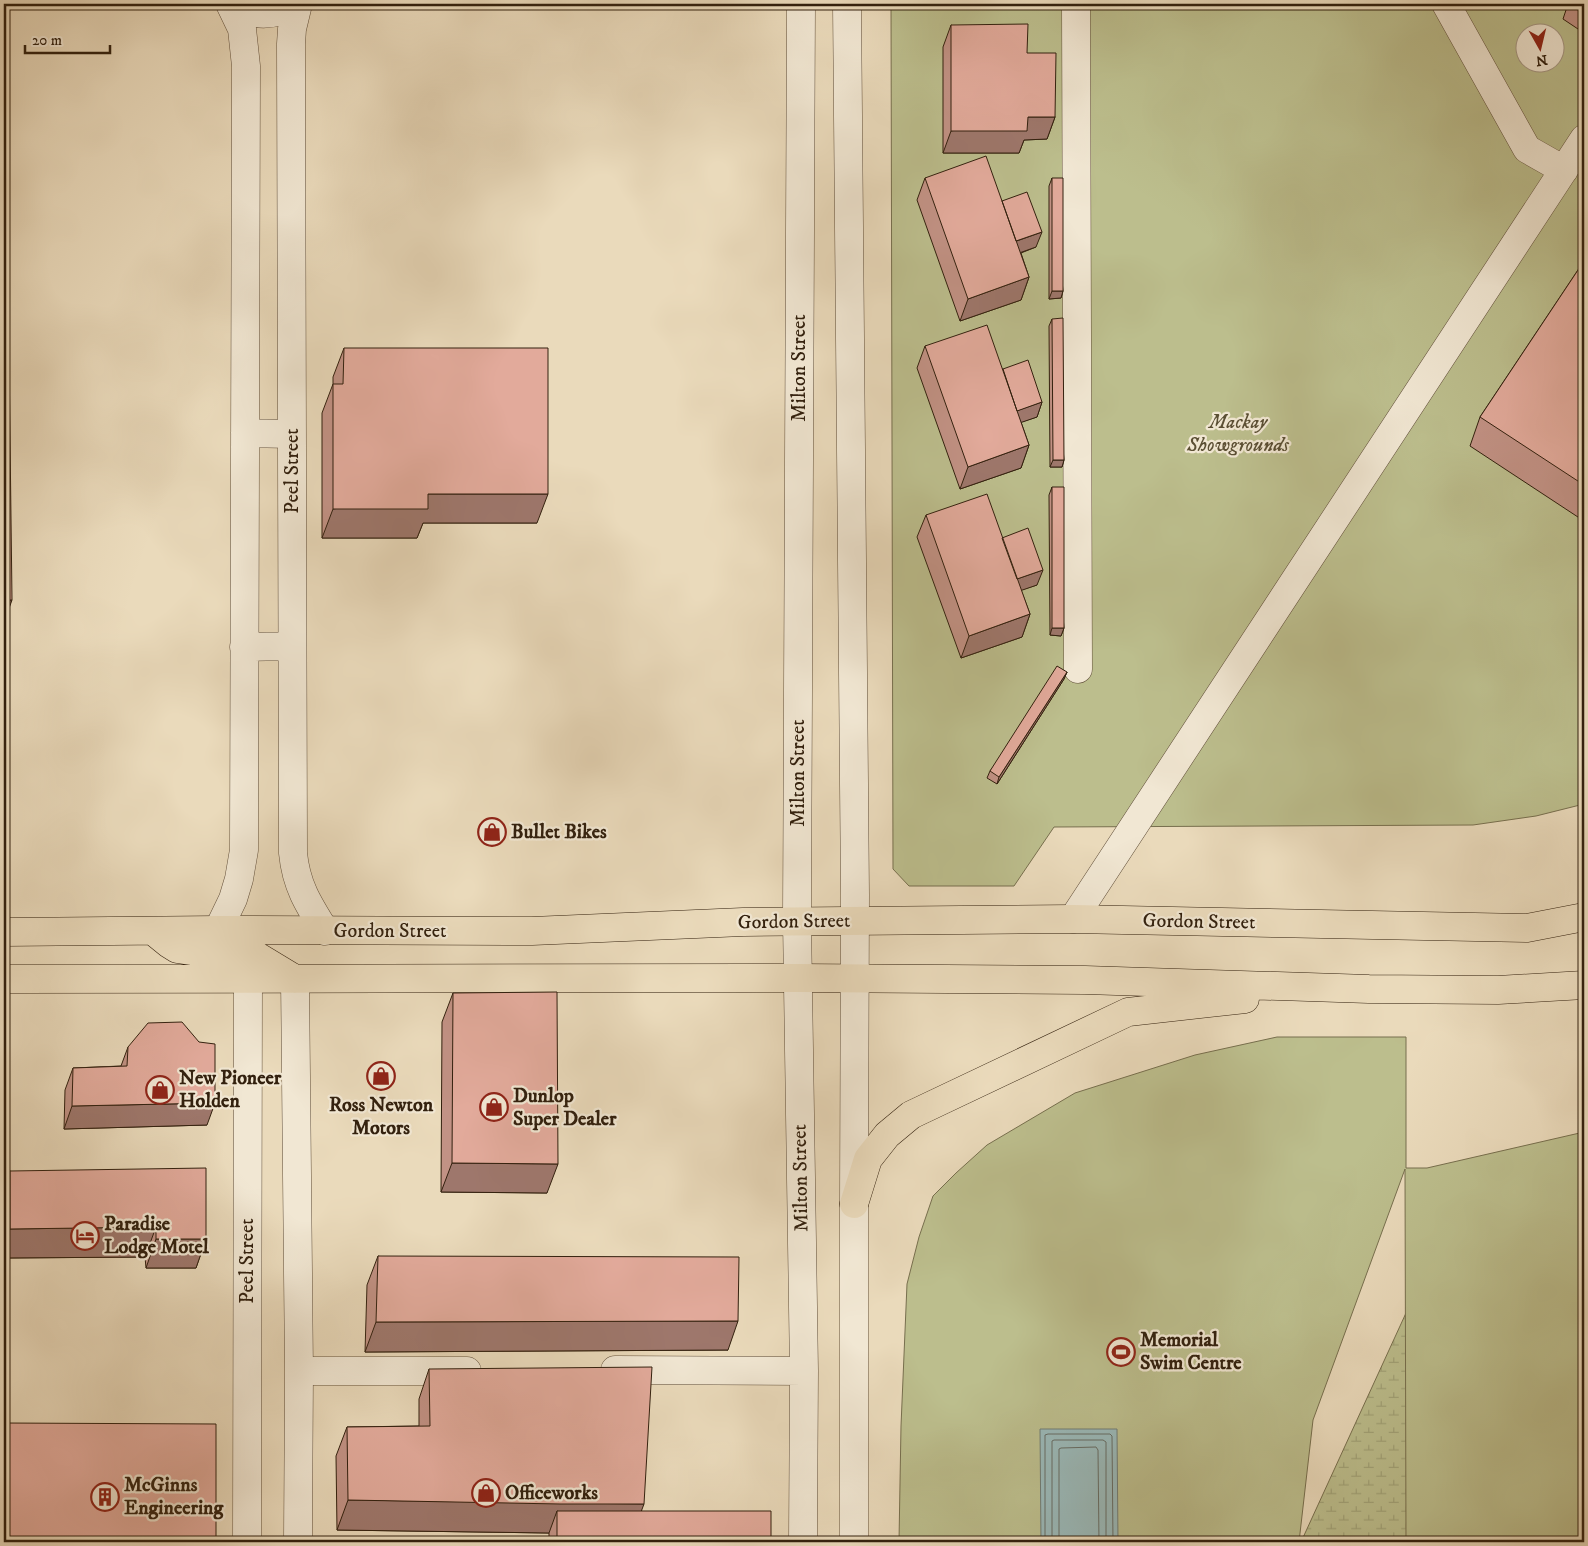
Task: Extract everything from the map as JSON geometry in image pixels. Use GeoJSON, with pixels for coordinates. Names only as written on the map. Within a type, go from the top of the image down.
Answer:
{"type":"FeatureCollection","features":[{"type":"Feature","properties":{"kind":"main road","name":"Gordon Street"},"geometry":{"type":"LineString","coordinates":[[4,932],[153,930],[532,931],[743,922],[1073,919],[1527,928],[1584,917]]}},
{"type":"Feature","properties":{"kind":"main road"},"geometry":{"type":"LineString","coordinates":[[153,930],[177,949],[252,953],[295,979]]}},
{"type":"Feature","properties":{"kind":"main road"},"geometry":{"type":"LineString","coordinates":[[4,979],[798,978],[856,980],[1085,980],[1369,989],[1498,990],[1584,985]]}},
{"type":"Feature","properties":{"kind":"main road"},"geometry":{"type":"LineString","coordinates":[[854,1204],[868,1159],[886,1135],[911,1115],[1128,1012],[1244,999],[1369,989]]}},
{"type":"Feature","properties":{"kind":"street"},"geometry":{"type":"LineString","coordinates":[[231,4],[241,10],[256,14],[271,14],[286,10],[296,4]]}},
{"type":"Feature","properties":{"kind":"street"},"geometry":{"type":"LineString","coordinates":[[218,930],[235,892],[244,850],[246,66],[242,29],[231,4]]}},
{"type":"Feature","properties":{"kind":"street","name":"Peel Street"},"geometry":{"type":"LineString","coordinates":[[296,4],[291,44],[293,853],[295,872],[308,904],[325,931]]}},
{"type":"Feature","properties":{"kind":"street","name":"Milton Street"},"geometry":{"type":"LineString","coordinates":[[801,4],[797,921],[804,1372],[803,1542]]}},
{"type":"Feature","properties":{"kind":"street"},"geometry":{"type":"LineString","coordinates":[[847,4],[856,921],[854,1542]]}},
{"type":"Feature","properties":{"kind":"street"},"geometry":{"type":"LineString","coordinates":[[1076,4],[1078,669]]}},
{"type":"Feature","properties":{"kind":"street"},"geometry":{"type":"LineString","coordinates":[[1446,4],[1527,149],[1564,170]]}},
{"type":"Feature","properties":{"kind":"street"},"geometry":{"type":"LineString","coordinates":[[1073,919],[1584,139]]}},
{"type":"Feature","properties":{"kind":"street"},"geometry":{"type":"LineString","coordinates":[[245,433],[292,434]]}},
{"type":"Feature","properties":{"kind":"street"},"geometry":{"type":"LineString","coordinates":[[244,647],[292,646]]}},
{"type":"Feature","properties":{"kind":"street","name":"Peel Street"},"geometry":{"type":"LineString","coordinates":[[247,1542],[248,979]]}},
{"type":"Feature","properties":{"kind":"street"},"geometry":{"type":"LineString","coordinates":[[295,979],[300,1371],[298,1542]]}},
{"type":"Feature","properties":{"kind":"street"},"geometry":{"type":"LineString","coordinates":[[300,1371],[496,1370]]}},
{"type":"Feature","properties":{"kind":"street"},"geometry":{"type":"LineString","coordinates":[[593,1370],[804,1372]]}},
{"type":"Feature","properties":{"kind":"green space","name":"Mackay Showgrounds"},"geometry":{"type":"Polygon","coordinates":[[[891,4],[1584,4],[1584,804],[1536,816],[1473,825],[1054,827],[1014,886],[909,886],[893,869],[891,4]]]}},
{"type":"Feature","properties":{"kind":"green space","name":"Memorial Swim Centre"},"geometry":{"type":"Polygon","coordinates":[[[1277,1037],[1406,1037],[1406,1168],[1427,1168],[1584,1132],[1584,1542],[1406,1542],[1405,1169],[1313,1420],[1299,1542],[899,1542],[901,1426],[907,1284],[919,1237],[933,1196],[987,1145],[1075,1093],[1195,1055],[1277,1037]]]}},
{"type":"Feature","properties":{"kind":"green space"},"geometry":{"type":"Polygon","coordinates":[[[1406,1313],[1584,1542],[1301,1542],[1406,1313]]]}},
{"type":"Feature","properties":{"kind":"water"},"geometry":{"type":"Polygon","coordinates":[[[1040,1429],[1117,1429],[1118,1542],[1041,1542],[1040,1429]]]}},
{"type":"Feature","properties":{"kind":"building"},"geometry":{"type":"Polygon","coordinates":[[[1569,4],[1584,4],[1584,14],[1569,4]]]}},
{"type":"Feature","properties":{"kind":"building"},"geometry":{"type":"Polygon","coordinates":[[[1028,24],[1027,53],[1056,53],[1055,117],[1028,117],[1027,131],[951,131],[951,25],[1028,24]]]}},
{"type":"Feature","properties":{"kind":"building"},"geometry":{"type":"Polygon","coordinates":[[[986,156],[1029,277],[968,299],[925,178],[986,156]]]}},
{"type":"Feature","properties":{"kind":"building"},"geometry":{"type":"Polygon","coordinates":[[[1052,178],[1063,178],[1063,291],[1052,291],[1052,178]]]}},
{"type":"Feature","properties":{"kind":"building"},"geometry":{"type":"Polygon","coordinates":[[[1027,192],[1042,232],[1016,241],[1002,201],[1027,192]]]}},
{"type":"Feature","properties":{"kind":"building"},"geometry":{"type":"Polygon","coordinates":[[[1584,261],[1584,485],[1480,417],[1584,261]]]}},
{"type":"Feature","properties":{"kind":"building"},"geometry":{"type":"Polygon","coordinates":[[[4,272],[8,272],[12,600],[4,600],[4,272]]]}},
{"type":"Feature","properties":{"kind":"building"},"geometry":{"type":"Polygon","coordinates":[[[1063,318],[1064,460],[1053,460],[1052,319],[1063,318]]]}},
{"type":"Feature","properties":{"kind":"building"},"geometry":{"type":"Polygon","coordinates":[[[987,325],[1029,445],[968,467],[925,346],[987,325]]]}},
{"type":"Feature","properties":{"kind":"building"},"geometry":{"type":"Polygon","coordinates":[[[344,348],[548,348],[548,494],[428,494],[428,509],[333,509],[333,384],[343,384],[344,348]]]}},
{"type":"Feature","properties":{"kind":"building"},"geometry":{"type":"Polygon","coordinates":[[[1028,360],[1042,402],[1017,411],[1003,369],[1028,360]]]}},
{"type":"Feature","properties":{"kind":"building"},"geometry":{"type":"Polygon","coordinates":[[[1052,487],[1064,487],[1064,628],[1052,628],[1052,487]]]}},
{"type":"Feature","properties":{"kind":"building"},"geometry":{"type":"Polygon","coordinates":[[[987,494],[1030,614],[969,636],[926,515],[987,494]]]}},
{"type":"Feature","properties":{"kind":"building"},"geometry":{"type":"Polygon","coordinates":[[[1028,528],[1043,570],[1017,579],[1002,538],[1028,528]]]}},
{"type":"Feature","properties":{"kind":"building"},"geometry":{"type":"Polygon","coordinates":[[[1057,666],[1067,672],[999,777],[990,771],[1057,666]]]}},
{"type":"Feature","properties":{"kind":"building","name":"Dunlop Super Dealer"},"geometry":{"type":"Polygon","coordinates":[[[557,992],[558,1164],[452,1163],[453,993],[557,992]]]}},
{"type":"Feature","properties":{"kind":"building"},"geometry":{"type":"Polygon","coordinates":[[[182,1022],[199,1042],[215,1044],[215,1103],[72,1106],[73,1068],[127,1066],[128,1047],[148,1023],[182,1022]]]}},
{"type":"Feature","properties":{"kind":"building"},"geometry":{"type":"Polygon","coordinates":[[[206,1168],[206,1239],[156,1239],[156,1227],[10,1229],[10,1171],[206,1168]]]}},
{"type":"Feature","properties":{"kind":"building"},"geometry":{"type":"Polygon","coordinates":[[[378,1256],[739,1257],[738,1321],[376,1322],[378,1256]]]}},
{"type":"Feature","properties":{"kind":"building","name":"Officeworks"},"geometry":{"type":"Polygon","coordinates":[[[652,1367],[644,1504],[348,1500],[347,1427],[430,1426],[429,1369],[652,1367]]]}},
{"type":"Feature","properties":{"kind":"building","name":"McGinns Engineering"},"geometry":{"type":"Polygon","coordinates":[[[4,1423],[216,1424],[216,1542],[4,1542],[4,1423]]]}},
{"type":"Feature","properties":{"kind":"building"},"geometry":{"type":"Polygon","coordinates":[[[557,1511],[771,1511],[771,1542],[557,1542],[557,1511]]]}},
{"type":"Feature","properties":{"kind":"place","name":"Bullet Bikes"},"geometry":{"type":"Point","coordinates":[492,832]}},
{"type":"Feature","properties":{"kind":"place","name":"Ross Newton Motors"},"geometry":{"type":"Point","coordinates":[381,1076]}},
{"type":"Feature","properties":{"kind":"place","name":"New Pioneer Holden"},"geometry":{"type":"Point","coordinates":[160,1090]}},
{"type":"Feature","properties":{"kind":"place","name":"Dunlop Super Dealer"},"geometry":{"type":"Point","coordinates":[494,1107]}},
{"type":"Feature","properties":{"kind":"place","name":"Paradise Lodge Motel"},"geometry":{"type":"Point","coordinates":[85,1236]}},
{"type":"Feature","properties":{"kind":"place","name":"Memorial Swim Centre"},"geometry":{"type":"Point","coordinates":[1121,1352]}},
{"type":"Feature","properties":{"kind":"place","name":"Officeworks"},"geometry":{"type":"Point","coordinates":[486,1493]}},
{"type":"Feature","properties":{"kind":"place","name":"McGinns Engineering"},"geometry":{"type":"Point","coordinates":[105,1497]}}]}
